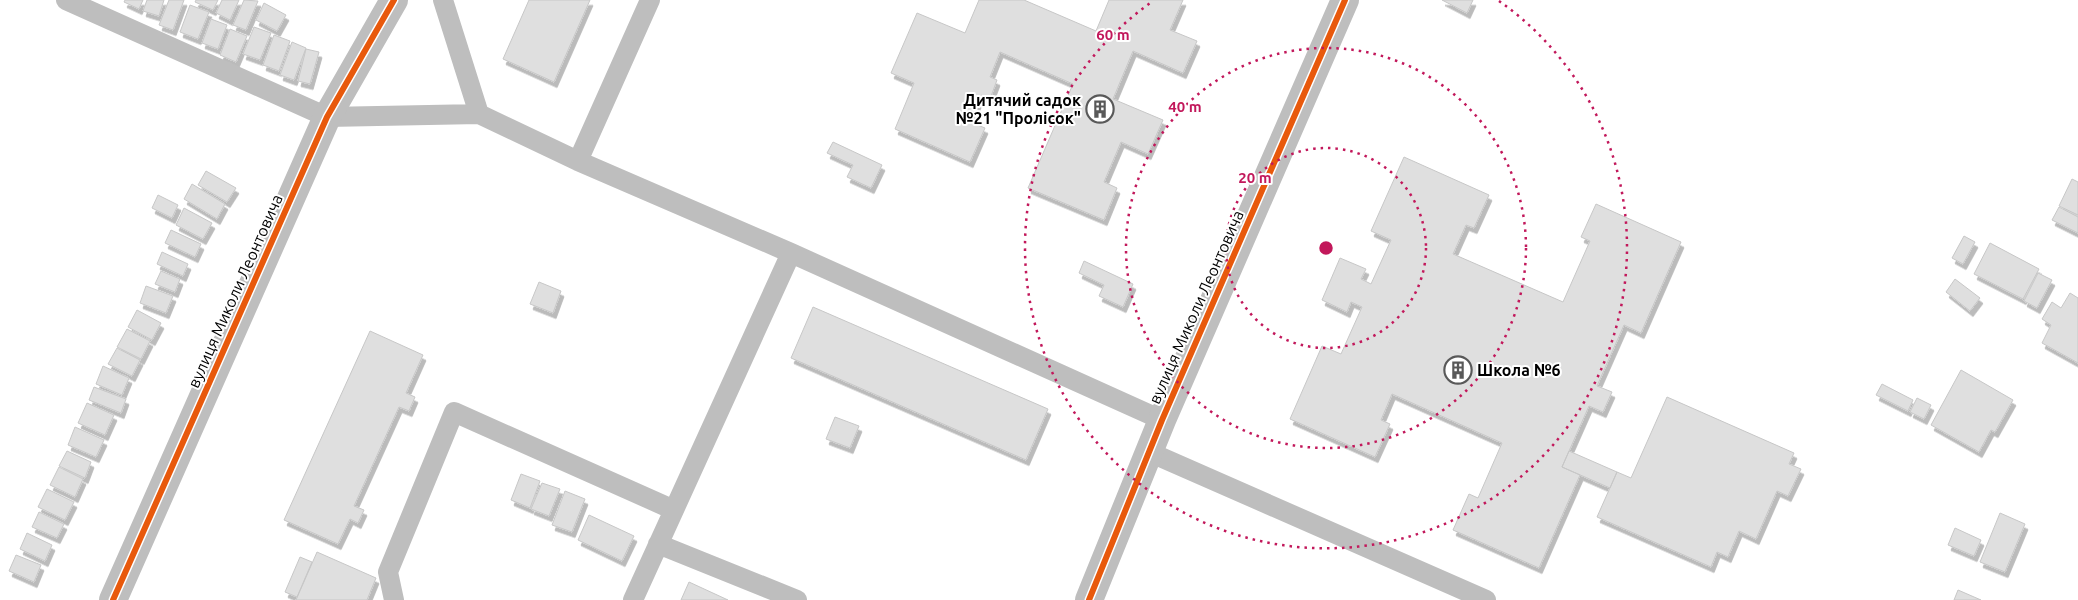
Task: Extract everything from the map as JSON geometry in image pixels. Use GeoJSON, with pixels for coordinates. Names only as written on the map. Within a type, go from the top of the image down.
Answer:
{"type":"FeatureCollection","features":[{"type":"Feature","properties":{"kind":"street","name":"вулиця Миколи Леонтовича"},"geometry":{"type":"LineString","coordinates":[[112,600],[327,117],[394,0]]}},
{"type":"Feature","properties":{"kind":"street","name":"вулиця Миколи Леонтовича"},"geometry":{"type":"LineString","coordinates":[[1090,600],[1162,420],[1345,0]]}},
{"type":"Feature","properties":{"kind":"lane"},"geometry":{"type":"LineString","coordinates":[[66,0],[327,117],[479,114],[578,161],[792,254],[1162,420]]}},
{"type":"Feature","properties":{"kind":"lane"},"geometry":{"type":"LineString","coordinates":[[443,0],[479,114]]}},
{"type":"Feature","properties":{"kind":"lane"},"geometry":{"type":"LineString","coordinates":[[578,161],[650,0]]}},
{"type":"Feature","properties":{"kind":"lane"},"geometry":{"type":"LineString","coordinates":[[633,600],[792,254]]}},
{"type":"Feature","properties":{"kind":"lane"},"geometry":{"type":"LineString","coordinates":[[394,600],[388,572],[454,412],[674,510]]}},
{"type":"Feature","properties":{"kind":"lane"},"geometry":{"type":"LineString","coordinates":[[1149,452],[1486,600]]}},
{"type":"Feature","properties":{"kind":"lane"},"geometry":{"type":"LineString","coordinates":[[658,544],[797,600]]}},
{"type":"Feature","properties":{"kind":"building"},"geometry":{"type":"Polygon","coordinates":[[[125,0],[143,0],[139,9],[124,2],[125,0]]]}},
{"type":"Feature","properties":{"kind":"building"},"geometry":{"type":"Polygon","coordinates":[[[147,0],[164,0],[159,16],[143,11],[147,0]]]}},
{"type":"Feature","properties":{"kind":"building"},"geometry":{"type":"Polygon","coordinates":[[[169,0],[184,0],[173,30],[159,25],[169,0]]]}},
{"type":"Feature","properties":{"kind":"building"},"geometry":{"type":"Polygon","coordinates":[[[196,0],[218,0],[213,10],[195,2],[196,0]]]}},
{"type":"Feature","properties":{"kind":"building"},"geometry":{"type":"Polygon","coordinates":[[[222,0],[239,0],[230,20],[216,13],[222,0]]]}},
{"type":"Feature","properties":{"kind":"building"},"geometry":{"type":"Polygon","coordinates":[[[244,0],[258,1],[246,30],[233,25],[244,0]]]}},
{"type":"Feature","properties":{"kind":"building"},"geometry":{"type":"Polygon","coordinates":[[[529,0],[590,0],[554,82],[503,59],[529,0]]]}},
{"type":"Feature","properties":{"kind":"building","name":"Дитячий садок №21 \"Пролісок\""},"geometry":{"type":"Polygon","coordinates":[[[979,0],[1024,0],[1096,31],[1109,0],[1183,0],[1170,30],[1197,41],[1183,73],[1133,51],[1113,99],[1163,120],[1148,154],[1121,142],[1104,182],[1117,188],[1104,220],[1028,188],[1073,84],[1000,52],[990,77],[997,80],[990,99],[981,95],[970,122],[985,128],[970,162],[895,129],[914,83],[891,73],[917,13],[965,33],[979,0]]]}},
{"type":"Feature","properties":{"kind":"building"},"geometry":{"type":"Polygon","coordinates":[[[1442,0],[1473,0],[1467,13],[1442,0]]]}},
{"type":"Feature","properties":{"kind":"building"},"geometry":{"type":"Polygon","coordinates":[[[264,3],[286,15],[277,31],[256,20],[264,3]]]}},
{"type":"Feature","properties":{"kind":"building"},"geometry":{"type":"Polygon","coordinates":[[[190,5],[209,12],[198,39],[180,32],[190,5]]]}},
{"type":"Feature","properties":{"kind":"building"},"geometry":{"type":"Polygon","coordinates":[[[211,19],[227,25],[218,49],[202,43],[211,19]]]}},
{"type":"Feature","properties":{"kind":"building"},"geometry":{"type":"Polygon","coordinates":[[[254,27],[271,33],[260,60],[243,54],[254,27]]]}},
{"type":"Feature","properties":{"kind":"building"},"geometry":{"type":"Polygon","coordinates":[[[230,29],[247,36],[236,62],[220,55],[230,29]]]}},
{"type":"Feature","properties":{"kind":"building"},"geometry":{"type":"Polygon","coordinates":[[[274,35],[290,41],[279,71],[263,65],[274,35]]]}},
{"type":"Feature","properties":{"kind":"building"},"geometry":{"type":"Polygon","coordinates":[[[292,42],[306,48],[294,80],[280,75],[292,42]]]}},
{"type":"Feature","properties":{"kind":"building"},"geometry":{"type":"Polygon","coordinates":[[[306,49],[319,52],[310,84],[298,81],[306,49]]]}},
{"type":"Feature","properties":{"kind":"building"},"geometry":{"type":"Polygon","coordinates":[[[833,142],[882,165],[871,188],[847,177],[853,165],[827,153],[833,142]]]}},
{"type":"Feature","properties":{"kind":"building","name":"Школа №6"},"geometry":{"type":"Polygon","coordinates":[[[1404,157],[1489,195],[1474,228],[1466,225],[1453,254],[1563,302],[1590,241],[1581,237],[1596,204],[1681,242],[1641,333],[1624,325],[1597,386],[1612,392],[1603,412],[1589,406],[1562,467],[1580,475],[1539,568],[1453,530],[1469,494],[1478,498],[1502,443],[1392,394],[1381,420],[1390,424],[1375,457],[1290,419],[1322,346],[1341,354],[1362,307],[1351,302],[1347,312],[1322,300],[1340,258],[1366,269],[1361,279],[1371,284],[1391,240],[1371,231],[1404,157]]]}},
{"type":"Feature","properties":{"kind":"building"},"geometry":{"type":"Polygon","coordinates":[[[206,171],[236,188],[227,202],[198,185],[206,171]]]}},
{"type":"Feature","properties":{"kind":"building"},"geometry":{"type":"Polygon","coordinates":[[[2072,179],[2078,182],[2078,215],[2059,206],[2072,179]]]}},
{"type":"Feature","properties":{"kind":"building"},"geometry":{"type":"Polygon","coordinates":[[[192,184],[225,204],[217,219],[184,199],[192,184]]]}},
{"type":"Feature","properties":{"kind":"building"},"geometry":{"type":"Polygon","coordinates":[[[158,195],[178,205],[172,218],[152,208],[158,195]]]}},
{"type":"Feature","properties":{"kind":"building"},"geometry":{"type":"Polygon","coordinates":[[[2059,207],[2078,217],[2078,233],[2052,220],[2059,207]]]}},
{"type":"Feature","properties":{"kind":"building"},"geometry":{"type":"Polygon","coordinates":[[[184,208],[212,223],[203,239],[176,225],[184,208]]]}},
{"type":"Feature","properties":{"kind":"building"},"geometry":{"type":"Polygon","coordinates":[[[171,230],[201,244],[195,257],[165,243],[171,230]]]}},
{"type":"Feature","properties":{"kind":"building"},"geometry":{"type":"Polygon","coordinates":[[[1964,236],[1975,242],[1963,264],[1952,258],[1964,236]]]}},
{"type":"Feature","properties":{"kind":"building"},"geometry":{"type":"Polygon","coordinates":[[[1990,243],[2039,269],[2023,299],[1974,274],[1990,243]]]}},
{"type":"Feature","properties":{"kind":"building"},"geometry":{"type":"Polygon","coordinates":[[[162,252],[188,264],[183,276],[157,264],[162,252]]]}},
{"type":"Feature","properties":{"kind":"building"},"geometry":{"type":"Polygon","coordinates":[[[1084,261],[1133,284],[1123,307],[1099,296],[1104,285],[1079,273],[1084,261]]]}},
{"type":"Feature","properties":{"kind":"building"},"geometry":{"type":"Polygon","coordinates":[[[161,271],[180,279],[175,292],[155,284],[161,271]]]}},
{"type":"Feature","properties":{"kind":"building"},"geometry":{"type":"Polygon","coordinates":[[[2038,273],[2052,280],[2037,308],[2024,301],[2038,273]]]}},
{"type":"Feature","properties":{"kind":"building"},"geometry":{"type":"Polygon","coordinates":[[[1955,279],[1980,298],[1970,311],[1946,292],[1955,279]]]}},
{"type":"Feature","properties":{"kind":"building"},"geometry":{"type":"Polygon","coordinates":[[[539,282],[561,291],[553,313],[530,304],[539,282]]]}},
{"type":"Feature","properties":{"kind":"building"},"geometry":{"type":"Polygon","coordinates":[[[146,286],[173,296],[166,313],[140,303],[146,286]]]}},
{"type":"Feature","properties":{"kind":"building"},"geometry":{"type":"Polygon","coordinates":[[[2070,293],[2078,298],[2078,363],[2042,343],[2051,325],[2042,319],[2052,302],[2061,308],[2070,293]]]}},
{"type":"Feature","properties":{"kind":"building"},"geometry":{"type":"Polygon","coordinates":[[[813,307],[1048,409],[1026,460],[791,358],[813,307]]]}},
{"type":"Feature","properties":{"kind":"building"},"geometry":{"type":"Polygon","coordinates":[[[137,310],[161,323],[152,340],[128,327],[137,310]]]}},
{"type":"Feature","properties":{"kind":"building"},"geometry":{"type":"Polygon","coordinates":[[[127,329],[150,341],[141,359],[117,347],[127,329]]]}},
{"type":"Feature","properties":{"kind":"building"},"geometry":{"type":"Polygon","coordinates":[[[370,331],[423,355],[406,393],[415,397],[409,411],[399,407],[354,506],[364,510],[358,523],[350,519],[338,544],[284,520],[370,331]]]}},
{"type":"Feature","properties":{"kind":"building"},"geometry":{"type":"Polygon","coordinates":[[[117,348],[140,360],[132,376],[108,364],[117,348]]]}},
{"type":"Feature","properties":{"kind":"building"},"geometry":{"type":"Polygon","coordinates":[[[103,366],[129,378],[122,395],[96,384],[103,366]]]}},
{"type":"Feature","properties":{"kind":"building"},"geometry":{"type":"Polygon","coordinates":[[[1961,370],[2013,400],[1995,432],[1991,430],[1979,452],[1931,425],[1961,370]]]}},
{"type":"Feature","properties":{"kind":"building"},"geometry":{"type":"Polygon","coordinates":[[[1882,384],[1913,400],[1908,411],[1876,395],[1882,384]]]}},
{"type":"Feature","properties":{"kind":"building"},"geometry":{"type":"Polygon","coordinates":[[[94,387],[126,399],[121,413],[89,400],[94,387]]]}},
{"type":"Feature","properties":{"kind":"building"},"geometry":{"type":"Polygon","coordinates":[[[1667,397],[1794,453],[1789,464],[1801,469],[1788,496],[1777,491],[1756,539],[1739,531],[1728,557],[1717,552],[1711,567],[1597,517],[1617,472],[1631,478],[1667,397]]]}},
{"type":"Feature","properties":{"kind":"building"},"geometry":{"type":"Polygon","coordinates":[[[1917,398],[1931,405],[1924,419],[1910,412],[1917,398]]]}},
{"type":"Feature","properties":{"kind":"building"},"geometry":{"type":"Polygon","coordinates":[[[87,403],[114,415],[105,435],[78,423],[87,403]]]}},
{"type":"Feature","properties":{"kind":"building"},"geometry":{"type":"Polygon","coordinates":[[[835,417],[859,426],[850,448],[826,439],[835,417]]]}},
{"type":"Feature","properties":{"kind":"building"},"geometry":{"type":"Polygon","coordinates":[[[75,427],[104,440],[96,457],[68,445],[75,427]]]}},
{"type":"Feature","properties":{"kind":"building"},"geometry":{"type":"Polygon","coordinates":[[[67,451],[91,462],[85,478],[59,466],[67,451]]]}},
{"type":"Feature","properties":{"kind":"building"},"geometry":{"type":"Polygon","coordinates":[[[1569,451],[1617,472],[1610,488],[1562,467],[1569,451]]]}},
{"type":"Feature","properties":{"kind":"building"},"geometry":{"type":"Polygon","coordinates":[[[59,467],[83,479],[75,497],[50,485],[59,467]]]}},
{"type":"Feature","properties":{"kind":"building"},"geometry":{"type":"Polygon","coordinates":[[[521,474],[540,481],[530,508],[511,500],[521,474]]]}},
{"type":"Feature","properties":{"kind":"building"},"geometry":{"type":"Polygon","coordinates":[[[542,483],[560,489],[549,516],[531,509],[542,483]]]}},
{"type":"Feature","properties":{"kind":"building"},"geometry":{"type":"Polygon","coordinates":[[[47,489],[74,502],[65,520],[38,507],[47,489]]]}},
{"type":"Feature","properties":{"kind":"building"},"geometry":{"type":"Polygon","coordinates":[[[565,491],[585,499],[572,532],[552,525],[565,491]]]}},
{"type":"Feature","properties":{"kind":"building"},"geometry":{"type":"Polygon","coordinates":[[[39,512],[64,524],[57,538],[32,527],[39,512]]]}},
{"type":"Feature","properties":{"kind":"building"},"geometry":{"type":"Polygon","coordinates":[[[2000,513],[2025,524],[2005,572],[1980,562],[2000,513]]]}},
{"type":"Feature","properties":{"kind":"building"},"geometry":{"type":"Polygon","coordinates":[[[589,515],[634,536],[622,561],[578,540],[589,515]]]}},
{"type":"Feature","properties":{"kind":"building"},"geometry":{"type":"Polygon","coordinates":[[[1955,528],[1981,540],[1974,556],[1948,545],[1955,528]]]}},
{"type":"Feature","properties":{"kind":"building"},"geometry":{"type":"Polygon","coordinates":[[[27,533],[52,545],[45,561],[20,549],[27,533]]]}},
{"type":"Feature","properties":{"kind":"building"},"geometry":{"type":"Polygon","coordinates":[[[317,552],[376,578],[367,600],[296,600],[317,552]]]}},
{"type":"Feature","properties":{"kind":"building"},"geometry":{"type":"Polygon","coordinates":[[[16,555],[41,565],[34,582],[9,571],[16,555]]]}},
{"type":"Feature","properties":{"kind":"building"},"geometry":{"type":"Polygon","coordinates":[[[300,557],[312,562],[297,597],[285,592],[300,557]]]}},
{"type":"Feature","properties":{"kind":"building"},"geometry":{"type":"Polygon","coordinates":[[[689,582],[728,600],[681,600],[689,582]]]}},
{"type":"Feature","properties":{"kind":"building"},"geometry":{"type":"Polygon","coordinates":[[[1958,590],[1981,600],[1954,600],[1958,590]]]}},
{"type":"Feature","properties":{"kind":"cycle path"},"geometry":{"type":"LineString","coordinates":[[113,600],[327,117],[394,0]]}},
{"type":"Feature","properties":{"kind":"cycle path"},"geometry":{"type":"LineString","coordinates":[[1089,600],[1162,420],[1345,0]]}},
{"type":"Feature","properties":{"kind":"place","name":"Дитячий садок №21 \"Пролісок\""},"geometry":{"type":"Point","coordinates":[1100,109]}},
{"type":"Feature","properties":{"kind":"place","name":"Школа №6"},"geometry":{"type":"Point","coordinates":[1458,370]}}]}
